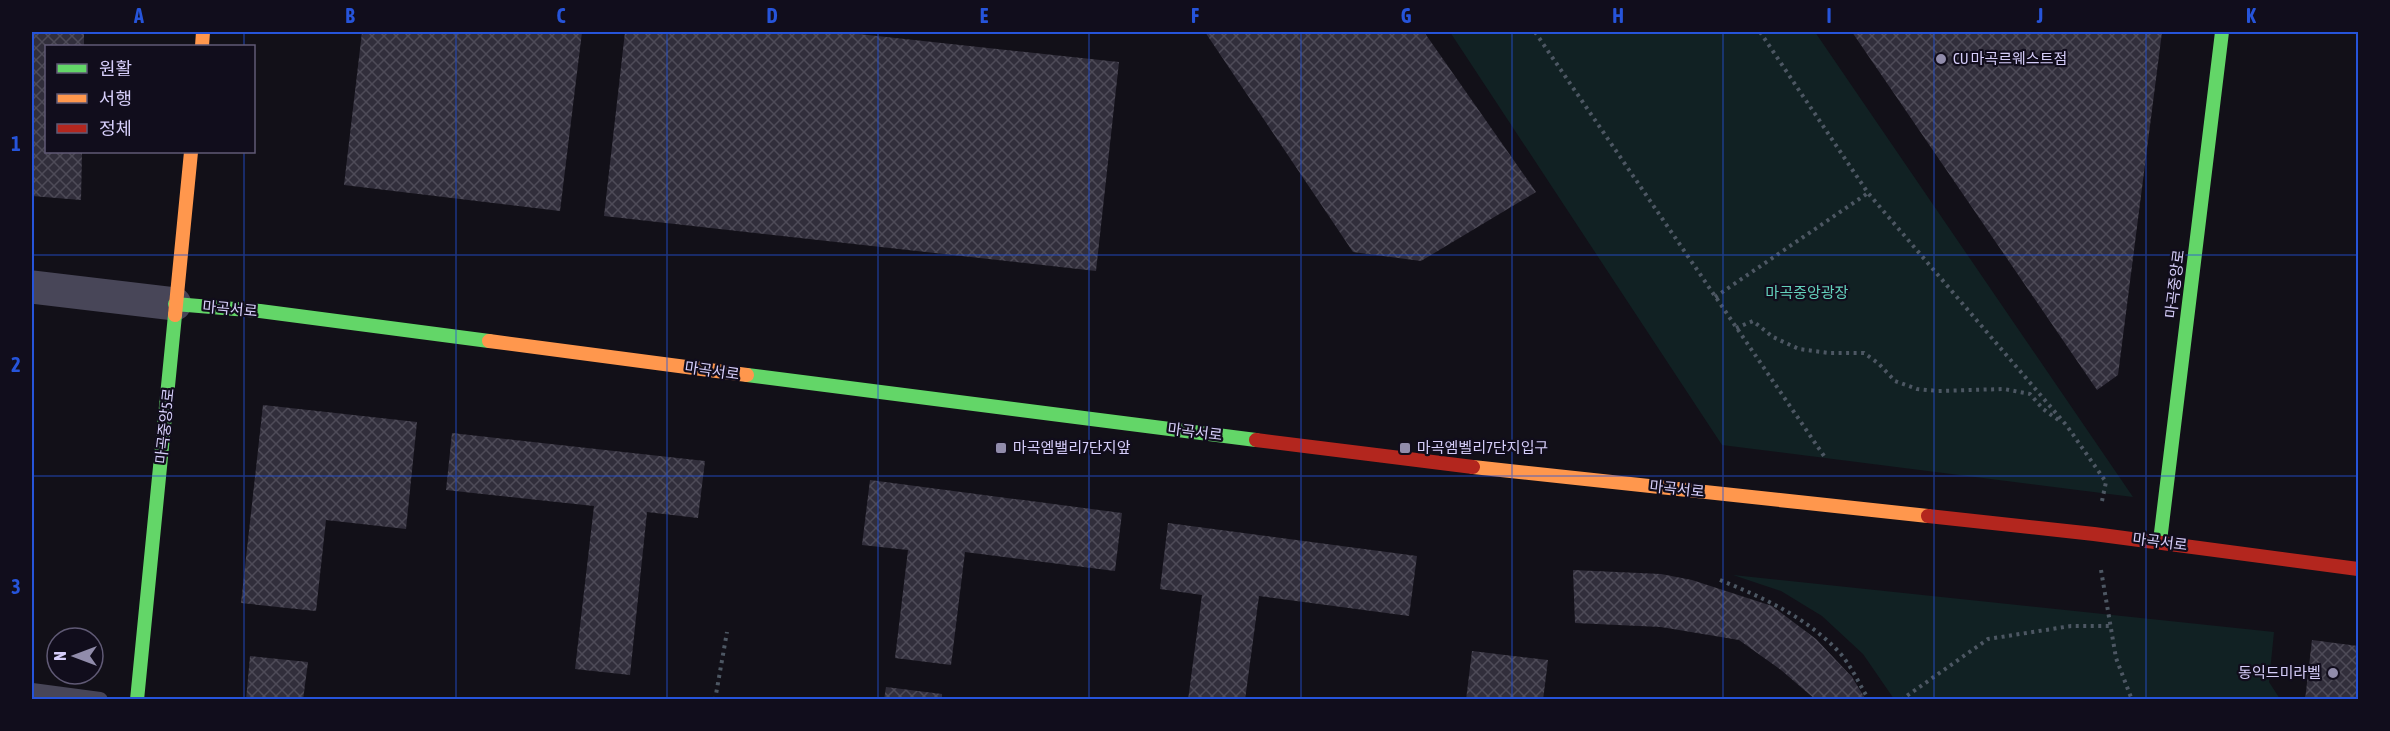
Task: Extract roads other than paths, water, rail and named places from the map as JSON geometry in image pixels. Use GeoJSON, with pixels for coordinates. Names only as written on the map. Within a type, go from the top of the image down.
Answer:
{"type":"FeatureCollection","features":[{"type":"Feature","properties":{"kind":"street","name":"마곡중앙로"},"geometry":{"type":"LineString","coordinates":[[2160,541],[2222,32]]}},
{"type":"Feature","properties":{"kind":"street","name":"마곡중앙5로"},"geometry":{"type":"LineString","coordinates":[[137,699],[170,379],[190,153]]}},
{"type":"Feature","properties":{"kind":"street","name":"마곡서로"},"geometry":{"type":"LineString","coordinates":[[32,287],[175,304],[260,311],[869,392],[1481,468],[2160,541],[2358,569]]}},
{"type":"Feature","properties":{"kind":"lane"},"geometry":{"type":"LineString","coordinates":[[32,691],[100,699]]}},
{"type":"Feature","properties":{"kind":"place","name":"CU 마곡르웨스트점"},"geometry":{"type":"Point","coordinates":[1941,59]}},
{"type":"Feature","properties":{"kind":"place","name":"마곡엠밸리7단지앞"},"geometry":{"type":"Point","coordinates":[1001,448]}},
{"type":"Feature","properties":{"kind":"place","name":"마곡엠벨리7단지입구"},"geometry":{"type":"Point","coordinates":[1405,448]}},
{"type":"Feature","properties":{"kind":"place","name":"동익드미라벨"},"geometry":{"type":"Point","coordinates":[2333,673]}},
{"type":"Feature","properties":{"kind":"park label","name":"마곡중앙광장"},"geometry":{"type":"Point","coordinates":[1807,293]}}]}
